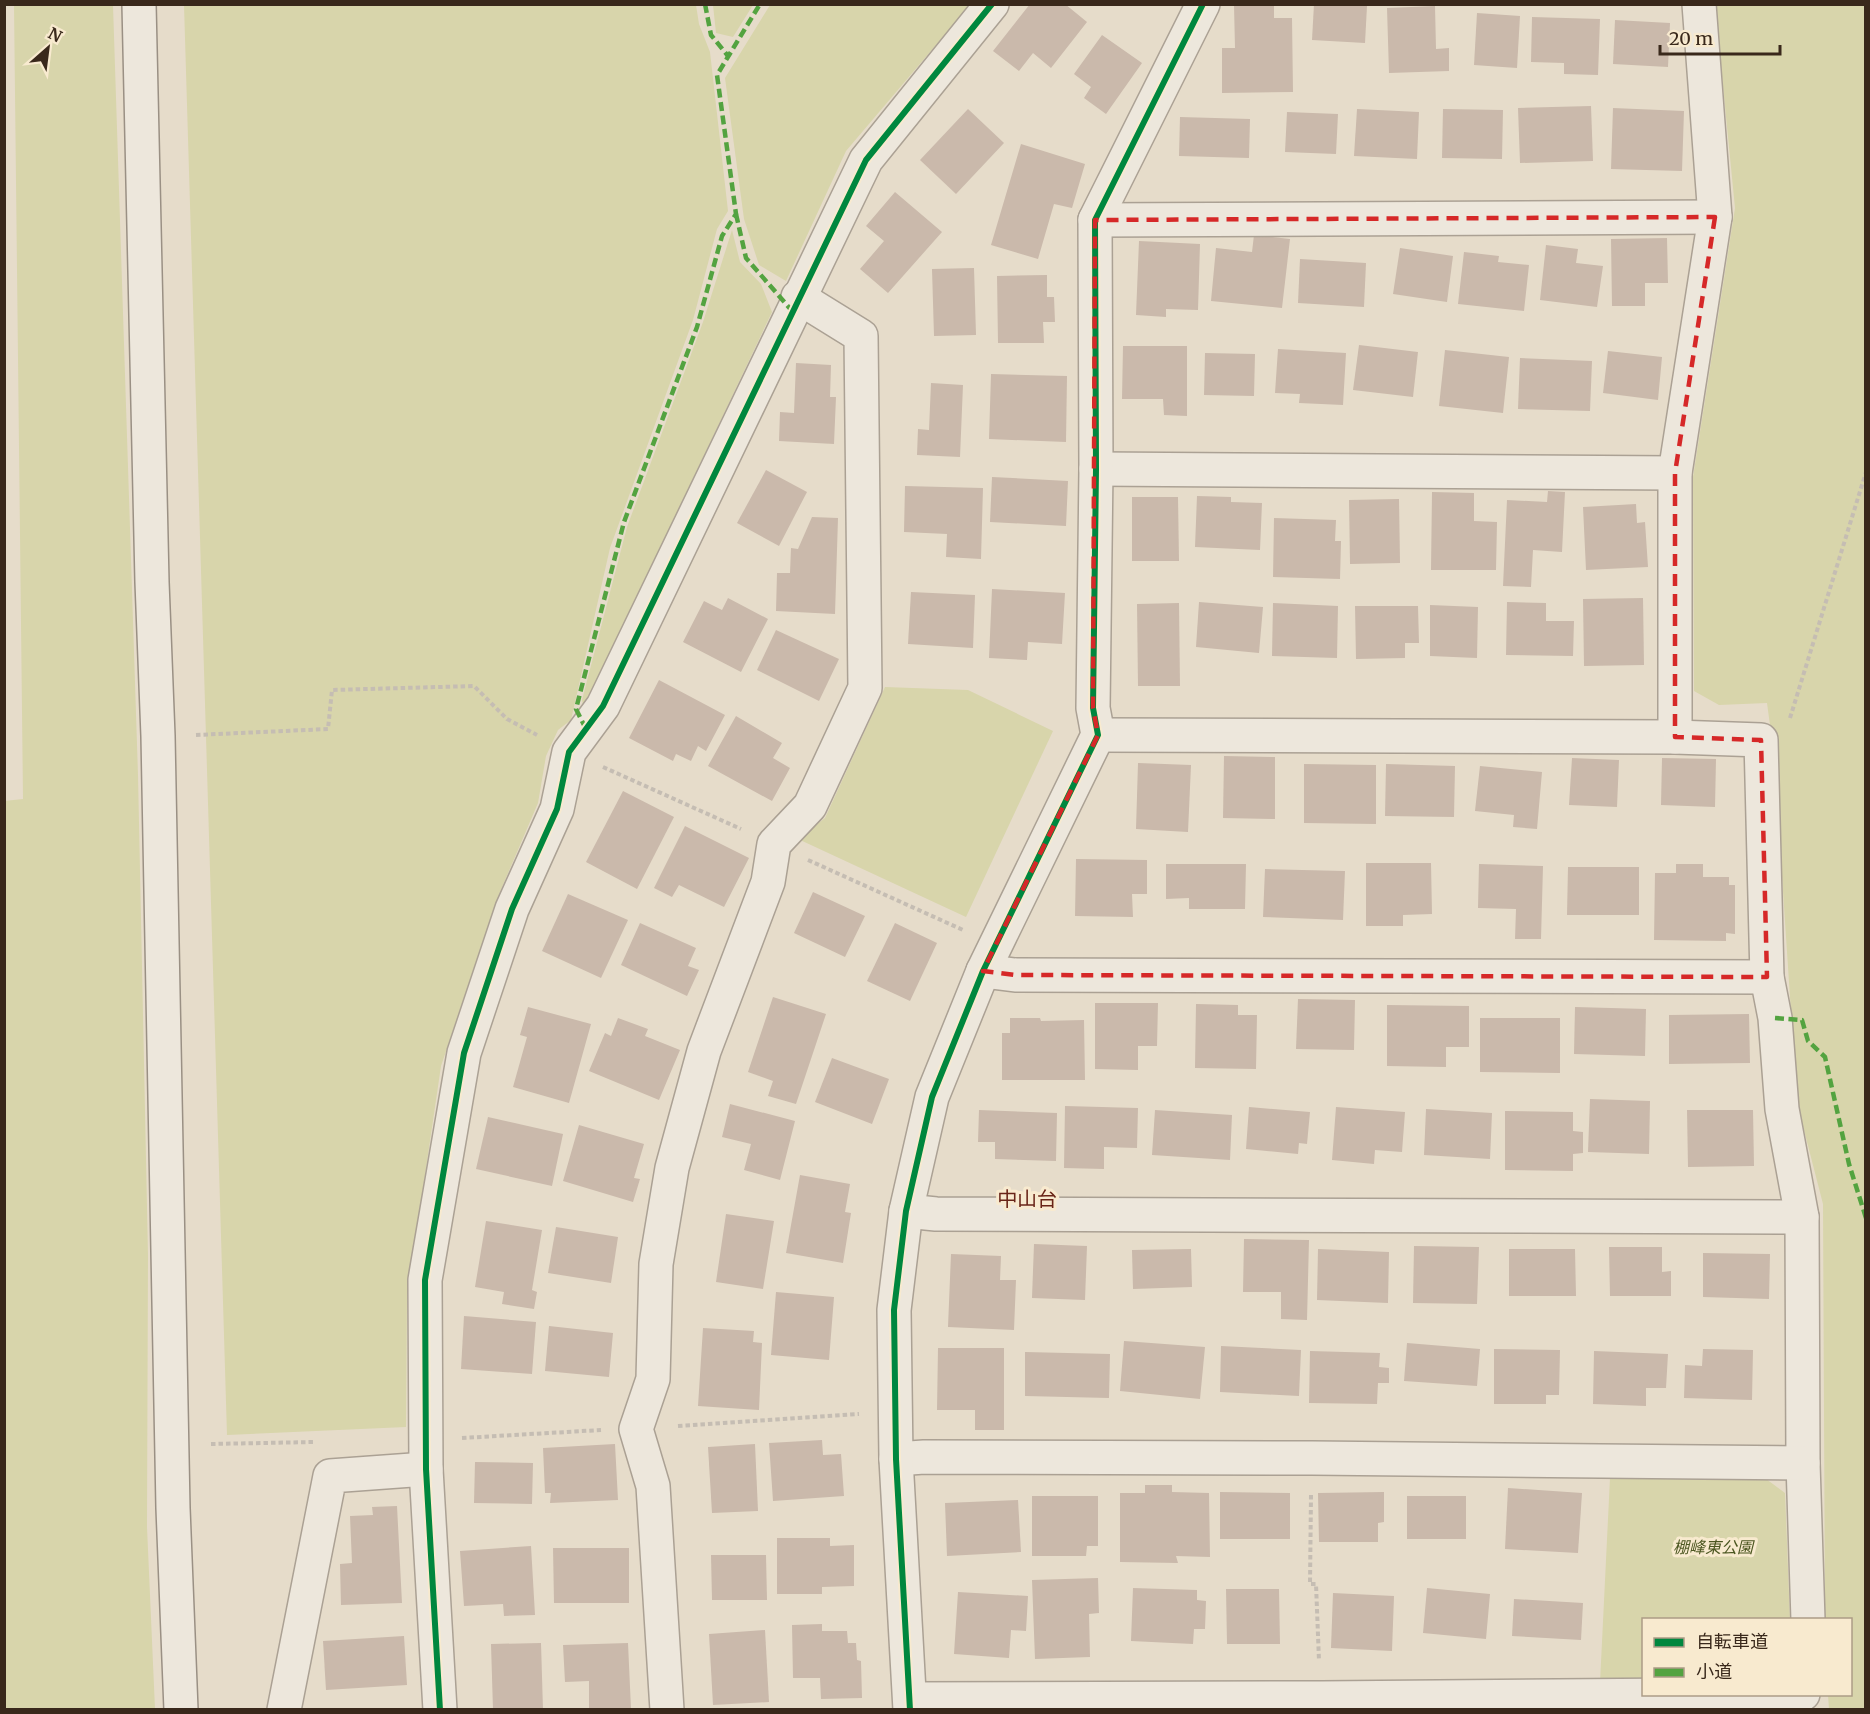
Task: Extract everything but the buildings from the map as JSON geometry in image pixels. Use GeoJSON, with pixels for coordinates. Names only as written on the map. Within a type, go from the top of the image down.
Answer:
{"type":"FeatureCollection","features":[{"type":"Feature","properties":{"kind":"street"},"geometry":{"type":"LineString","coordinates":[[139,4],[152,582],[158,736],[173,1508],[181,1710]]}},
{"type":"Feature","properties":{"kind":"street"},"geometry":{"type":"LineString","coordinates":[[440,1710],[426,1469],[425,1280],[464,1053],[512,909],[557,809],[569,752],[603,706],[798,297],[866,160],[992,4]]}},
{"type":"Feature","properties":{"kind":"street"},"geometry":{"type":"LineString","coordinates":[[1203,4],[1095,220],[1096,469],[1093,708],[1098,735],[983,970],[932,1097],[906,1211],[894,1310],[896,1459],[910,1704],[1642,1696]]}},
{"type":"Feature","properties":{"kind":"street"},"geometry":{"type":"LineString","coordinates":[[1675,737],[1675,473],[1715,217],[1699,4]]}},
{"type":"Feature","properties":{"kind":"street"},"geometry":{"type":"LineString","coordinates":[[1095,220],[1715,217]]}},
{"type":"Feature","properties":{"kind":"street"},"geometry":{"type":"LineString","coordinates":[[667,1710],[653,1486],[636,1429],[653,1379],[656,1264],[672,1168],[704,1051],[768,882],[774,844],[810,806],[865,688],[861,336],[798,297]]}},
{"type":"Feature","properties":{"kind":"street"},"geometry":{"type":"LineString","coordinates":[[1096,469],[1675,473]]}},
{"type":"Feature","properties":{"kind":"street"},"geometry":{"type":"LineString","coordinates":[[1098,735],[1675,737],[1761,740],[1767,977],[1775,1018],[1782,1109],[1802,1217],[1803,1463],[1808,1618]]}},
{"type":"Feature","properties":{"kind":"street"},"geometry":{"type":"LineString","coordinates":[[983,970],[1015,975],[1767,977]]}},
{"type":"Feature","properties":{"kind":"street"},"geometry":{"type":"LineString","coordinates":[[906,1211],[936,1215],[1802,1217]]}},
{"type":"Feature","properties":{"kind":"street"},"geometry":{"type":"LineString","coordinates":[[896,1459],[924,1457],[1312,1458],[1803,1463]]}},
{"type":"Feature","properties":{"kind":"street"},"geometry":{"type":"LineString","coordinates":[[284,1710],[330,1476],[426,1469]]}},
{"type":"Feature","properties":{"kind":"path"},"geometry":{"type":"LineString","coordinates":[[1761,740],[1786,730],[1866,472]]}},
{"type":"Feature","properties":{"kind":"path"},"geometry":{"type":"LineString","coordinates":[[196,735],[328,729],[332,690],[474,686],[507,719],[569,752]]}},
{"type":"Feature","properties":{"kind":"path"},"geometry":{"type":"LineString","coordinates":[[1312,1458],[1310,1584],[1316,1584],[1321,1698]]}},
{"type":"Feature","properties":{"kind":"highlighted area"},"geometry":{"type":"Polygon","coordinates":[[[1715,217],[1675,473],[1675,737],[1761,740],[1767,977],[1015,975],[983,971],[1098,735],[1093,708],[1095,220],[1715,217]]]}},
{"type":"Feature","properties":{"kind":"green space"},"geometry":{"type":"Polygon","coordinates":[[[713,4],[753,5],[733,37],[716,33],[713,4]]]}},
{"type":"Feature","properties":{"kind":"green space"},"geometry":{"type":"Polygon","coordinates":[[[14,5],[113,5],[138,775],[148,1255],[147,1527],[155,1709],[5,1709],[4,801],[23,799],[14,5]]]}},
{"type":"Feature","properties":{"kind":"green space"},"geometry":{"type":"Polygon","coordinates":[[[184,5],[696,5],[699,24],[710,52],[728,211],[717,229],[693,320],[610,548],[571,720],[558,730],[546,756],[538,803],[500,892],[441,1066],[407,1298],[406,1427],[227,1435],[184,5]]]}},
{"type":"Feature","properties":{"kind":"green space"},"geometry":{"type":"Polygon","coordinates":[[[770,5],[970,5],[846,151],[786,281],[759,265],[744,219],[725,78],[770,5]]]}},
{"type":"Feature","properties":{"kind":"green space"},"geometry":{"type":"Polygon","coordinates":[[[1715,5],[1865,5],[1865,1709],[1829,1709],[1828,1696],[1852,1696],[1852,1618],[1825,1618],[1823,1204],[1797,1103],[1774,755],[1767,703],[1719,705],[1694,691],[1693,477],[1735,208],[1715,5]]]}},
{"type":"Feature","properties":{"kind":"green space"},"geometry":{"type":"Polygon","coordinates":[[[732,230],[740,262],[761,284],[772,312],[584,709],[582,700],[627,527],[703,322],[732,230]]]}},
{"type":"Feature","properties":{"kind":"green space"},"geometry":{"type":"Polygon","coordinates":[[[885,687],[968,690],[1053,731],[966,917],[798,839],[825,818],[885,687]]]}},
{"type":"Feature","properties":{"kind":"green space","name":"棚峰東公園"},"geometry":{"type":"Polygon","coordinates":[[[1758,1473],[1785,1493],[1790,1618],[1642,1618],[1642,1683],[1600,1683],[1610,1478],[1758,1473]]]}},
{"type":"Feature","properties":{"kind":"marked path"},"geometry":{"type":"LineString","coordinates":[[705,4],[711,35],[728,56]]}},
{"type":"Feature","properties":{"kind":"marked path"},"geometry":{"type":"LineString","coordinates":[[586,729],[576,709],[624,522],[697,327],[722,236],[736,214],[717,75],[760,4]]}},
{"type":"Feature","properties":{"kind":"marked path"},"geometry":{"type":"LineString","coordinates":[[736,214],[746,258],[793,312]]}},
{"type":"Feature","properties":{"kind":"marked path"},"geometry":{"type":"LineString","coordinates":[[1775,1018],[1802,1020],[1808,1041],[1825,1057],[1849,1164],[1866,1218]]}},
{"type":"Feature","properties":{"kind":"cycle path"},"geometry":{"type":"LineString","coordinates":[[440,1710],[426,1469],[425,1280],[464,1053],[512,909],[557,809],[569,752],[603,706],[866,160],[992,4]]}},
{"type":"Feature","properties":{"kind":"cycle path"},"geometry":{"type":"LineString","coordinates":[[910,1710],[896,1459],[894,1310],[906,1211],[932,1097],[983,971],[1098,735],[1093,708],[1096,469],[1095,220],[1203,4]]}},
{"type":"Feature","properties":{"kind":"district","name":"中山台"},"geometry":{"type":"Point","coordinates":[1027,1198]}}]}
